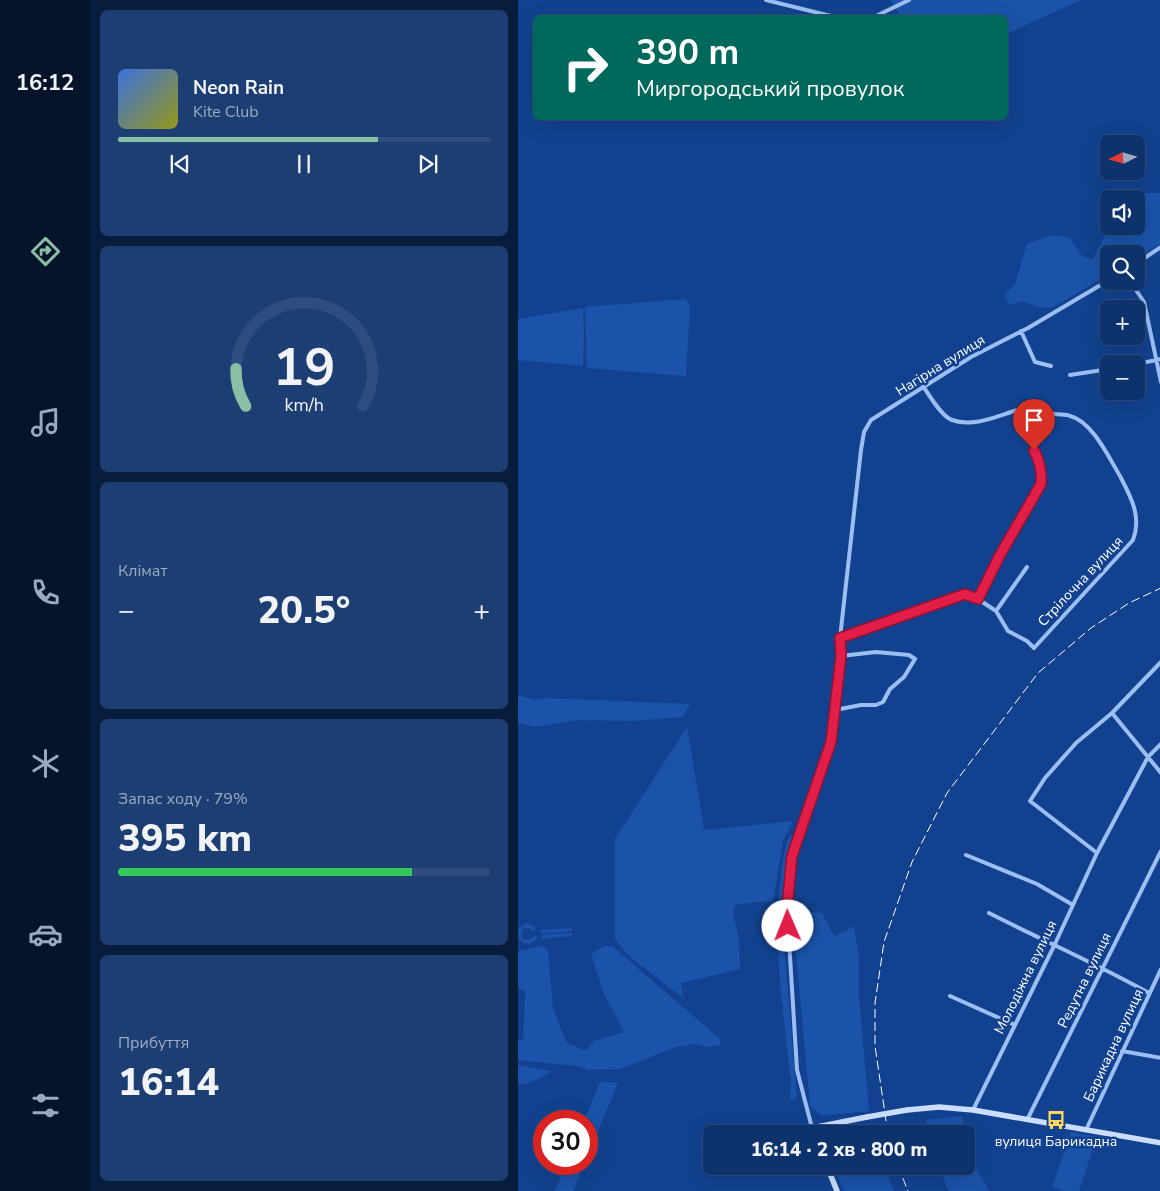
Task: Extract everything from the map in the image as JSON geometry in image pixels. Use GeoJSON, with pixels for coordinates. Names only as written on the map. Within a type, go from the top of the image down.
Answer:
{"type":"FeatureCollection","features":[{"type":"Feature","properties":{"kind":"street"},"geometry":{"type":"LineString","coordinates":[[766,0],[827,15]]}},
{"type":"Feature","properties":{"kind":"street"},"geometry":{"type":"LineString","coordinates":[[878,15],[909,0]]}},
{"type":"Feature","properties":{"kind":"street"},"geometry":{"type":"LineString","coordinates":[[1145,257],[1160,247]]}},
{"type":"Feature","properties":{"kind":"street","name":"Нагірна вулиця"},"geometry":{"type":"LineString","coordinates":[[840,638],[861,450],[864,432],[871,420],[972,356],[1021,331],[1100,285]]}},
{"type":"Feature","properties":{"kind":"street"},"geometry":{"type":"LineString","coordinates":[[1136,290],[1144,302],[1158,359],[1160,382]]}},
{"type":"Feature","properties":{"kind":"street"},"geometry":{"type":"LineString","coordinates":[[1021,331],[1035,362],[1051,366]]}},
{"type":"Feature","properties":{"kind":"street"},"geometry":{"type":"LineString","coordinates":[[1145,362],[1158,359]]}},
{"type":"Feature","properties":{"kind":"street"},"geometry":{"type":"LineString","coordinates":[[1070,375],[1100,370]]}},
{"type":"Feature","properties":{"kind":"street","name":"Стрілочна вулиця"},"geometry":{"type":"LineString","coordinates":[[923,386],[950,420],[964,422],[990,420],[1024,408],[1071,416],[1080,420],[1102,445],[1136,508],[1137,526],[1133,540],[1034,648],[1027,641],[1008,631],[996,611]]}},
{"type":"Feature","properties":{"kind":"street"},"geometry":{"type":"LineString","coordinates":[[978,599],[1000,555],[1041,484],[1042,472],[1040,462],[1029,438],[1047,411]]}},
{"type":"Feature","properties":{"kind":"street"},"geometry":{"type":"LineString","coordinates":[[811,1125],[797,1070],[787,908],[792,856],[831,742],[841,656],[840,638],[965,594],[978,599],[996,611],[1027,567]]}},
{"type":"Feature","properties":{"kind":"street"},"geometry":{"type":"LineString","coordinates":[[835,710],[861,704],[876,705],[883,702],[890,689],[904,677],[915,659],[909,655],[876,652],[841,656]]}},
{"type":"Feature","properties":{"kind":"street"},"geometry":{"type":"LineString","coordinates":[[1097,853],[1030,801],[1046,778],[1076,743],[1112,713],[1160,662]]}},
{"type":"Feature","properties":{"kind":"street"},"geometry":{"type":"LineString","coordinates":[[1112,713],[1160,773]]}},
{"type":"Feature","properties":{"kind":"street","name":"Молодіжна вулиця"},"geometry":{"type":"LineString","coordinates":[[973,1110],[1054,946],[1097,853],[1148,757],[1160,744]]}},
{"type":"Feature","properties":{"kind":"street","name":"Редутна вулиця"},"geometry":{"type":"LineString","coordinates":[[1027,1120],[1160,851]]}},
{"type":"Feature","properties":{"kind":"street"},"geometry":{"type":"LineString","coordinates":[[966,855],[1037,884],[1073,904]]}},
{"type":"Feature","properties":{"kind":"street"},"geometry":{"type":"LineString","coordinates":[[989,913],[1103,968],[1149,993]]}},
{"type":"Feature","properties":{"kind":"street","name":"Барикадна вулиця"},"geometry":{"type":"LineString","coordinates":[[1086,1130],[1160,969]]}},
{"type":"Feature","properties":{"kind":"street"},"geometry":{"type":"LineString","coordinates":[[950,996],[1015,1025]]}},
{"type":"Feature","properties":{"kind":"street"},"geometry":{"type":"LineString","coordinates":[[1122,1051],[1160,1058]]}},
{"type":"Feature","properties":{"kind":"street"},"geometry":{"type":"LineString","coordinates":[[836,1125],[907,1110],[939,1107],[973,1110],[1160,1143]]}},
{"type":"Feature","properties":{"kind":"street"},"geometry":{"type":"LineString","coordinates":[[831,1175],[837,1191]]}},
{"type":"Feature","properties":{"kind":"shaded area"},"geometry":{"type":"Polygon","coordinates":[[[890,0],[1081,0],[1008,33],[1008,15],[900,15],[890,0]]]}},
{"type":"Feature","properties":{"kind":"shaded area"},"geometry":{"type":"Polygon","coordinates":[[[1145,193],[1160,193],[1160,244],[1145,253],[1145,245],[1100,245],[1105,236],[1145,235],[1145,193]]]}},
{"type":"Feature","properties":{"kind":"shaded area"},"geometry":{"type":"Polygon","coordinates":[[[1052,235],[1070,238],[1081,255],[1092,260],[1100,245],[1100,279],[1052,308],[1038,307],[1022,301],[1009,305],[1004,296],[1015,284],[1027,244],[1052,235]]]}},
{"type":"Feature","properties":{"kind":"shaded area"},"geometry":{"type":"Polygon","coordinates":[[[686,299],[690,307],[686,376],[587,368],[585,307],[686,299]]]}},
{"type":"Feature","properties":{"kind":"shaded area"},"geometry":{"type":"Polygon","coordinates":[[[583,308],[583,366],[518,360],[518,319],[583,308]]]}},
{"type":"Feature","properties":{"kind":"shaded area"},"geometry":{"type":"Polygon","coordinates":[[[518,696],[535,700],[545,698],[690,704],[683,717],[633,721],[577,720],[535,727],[518,723],[518,696]]]}},
{"type":"Feature","properties":{"kind":"shaded area"},"geometry":{"type":"Polygon","coordinates":[[[687,727],[704,830],[793,821],[783,841],[773,901],[738,904],[734,907],[733,913],[739,940],[740,969],[681,983],[684,999],[629,956],[615,939],[615,839],[687,727]]]}},
{"type":"Feature","properties":{"kind":"shaded area"},"geometry":{"type":"Polygon","coordinates":[[[789,836],[793,836],[785,883],[784,945],[797,1098],[794,1100],[790,1099],[791,1083],[778,954],[782,867],[789,836]]]}},
{"type":"Feature","properties":{"kind":"shaded area"},"geometry":{"type":"Polygon","coordinates":[[[792,910],[822,913],[834,936],[854,927],[859,957],[859,997],[869,1111],[821,1116],[810,1105],[792,910]]]}},
{"type":"Feature","properties":{"kind":"shaded area"},"geometry":{"type":"Polygon","coordinates":[[[526,923],[534,926],[536,929],[533,931],[529,928],[524,928],[521,932],[522,937],[525,940],[537,937],[535,941],[528,944],[520,941],[518,935],[518,929],[526,923]]]}},
{"type":"Feature","properties":{"kind":"shaded area"},"geometry":{"type":"Polygon","coordinates":[[[572,928],[572,931],[541,934],[540,930],[572,928]]]}},
{"type":"Feature","properties":{"kind":"shaded area"},"geometry":{"type":"Polygon","coordinates":[[[572,933],[572,936],[541,939],[541,935],[572,933]]]}},
{"type":"Feature","properties":{"kind":"shaded area"},"geometry":{"type":"Polygon","coordinates":[[[543,946],[548,951],[553,1008],[566,1042],[586,1051],[593,1041],[624,1032],[604,994],[591,954],[604,946],[612,946],[720,1039],[720,1045],[707,1047],[695,1044],[676,1047],[620,1069],[589,1070],[576,1066],[518,1060],[518,1040],[523,1040],[525,992],[518,987],[518,951],[543,946]]]}},
{"type":"Feature","properties":{"kind":"shaded area"},"geometry":{"type":"Polygon","coordinates":[[[518,1065],[552,1071],[532,1082],[518,1084],[518,1065]]]}},
{"type":"Feature","properties":{"kind":"shaded area"},"geometry":{"type":"Polygon","coordinates":[[[600,1082],[618,1083],[598,1131],[598,1110],[589,1110],[600,1082]]]}},
{"type":"Feature","properties":{"kind":"shaded area"},"geometry":{"type":"Polygon","coordinates":[[[962,1116],[964,1125],[927,1125],[926,1120],[962,1116]]]}},
{"type":"Feature","properties":{"kind":"shaded area"},"geometry":{"type":"Polygon","coordinates":[[[1071,1132],[1097,1137],[1079,1191],[1063,1191],[1052,1187],[1071,1132]]]}},
{"type":"Feature","properties":{"kind":"shaded area"},"geometry":{"type":"Polygon","coordinates":[[[975,1165],[989,1191],[949,1191],[942,1175],[975,1175],[975,1165]]]}},
{"type":"Feature","properties":{"kind":"shaded area"},"geometry":{"type":"Polygon","coordinates":[[[562,1175],[580,1175],[573,1191],[555,1191],[562,1175]]]}},
{"type":"Feature","properties":{"kind":"shaded area"},"geometry":{"type":"Polygon","coordinates":[[[837,1175],[888,1175],[894,1191],[844,1191],[837,1175]]]}},
{"type":"Feature","properties":{"kind":"railway"},"geometry":{"type":"LineString","coordinates":[[887,1125],[875,1046],[875,1003],[884,942],[912,862],[947,793],[1038,673],[1091,628],[1129,603],[1161,588]]}},
{"type":"Feature","properties":{"kind":"railway"},"geometry":{"type":"LineString","coordinates":[[902,1175],[908,1191]]}},
{"type":"Feature","properties":{"kind":"place","name":"вулиця Барикадна"},"geometry":{"type":"Point","coordinates":[1056,1120]}},
{"type":"Feature","properties":{"kind":"route"},"geometry":{"type":"LineString","coordinates":[[788,926],[787,908],[792,856],[831,742],[842,652],[840,638],[965,594],[978,599],[1000,555],[1041,484],[1042,472],[1040,462],[1034,450]]}}]}
